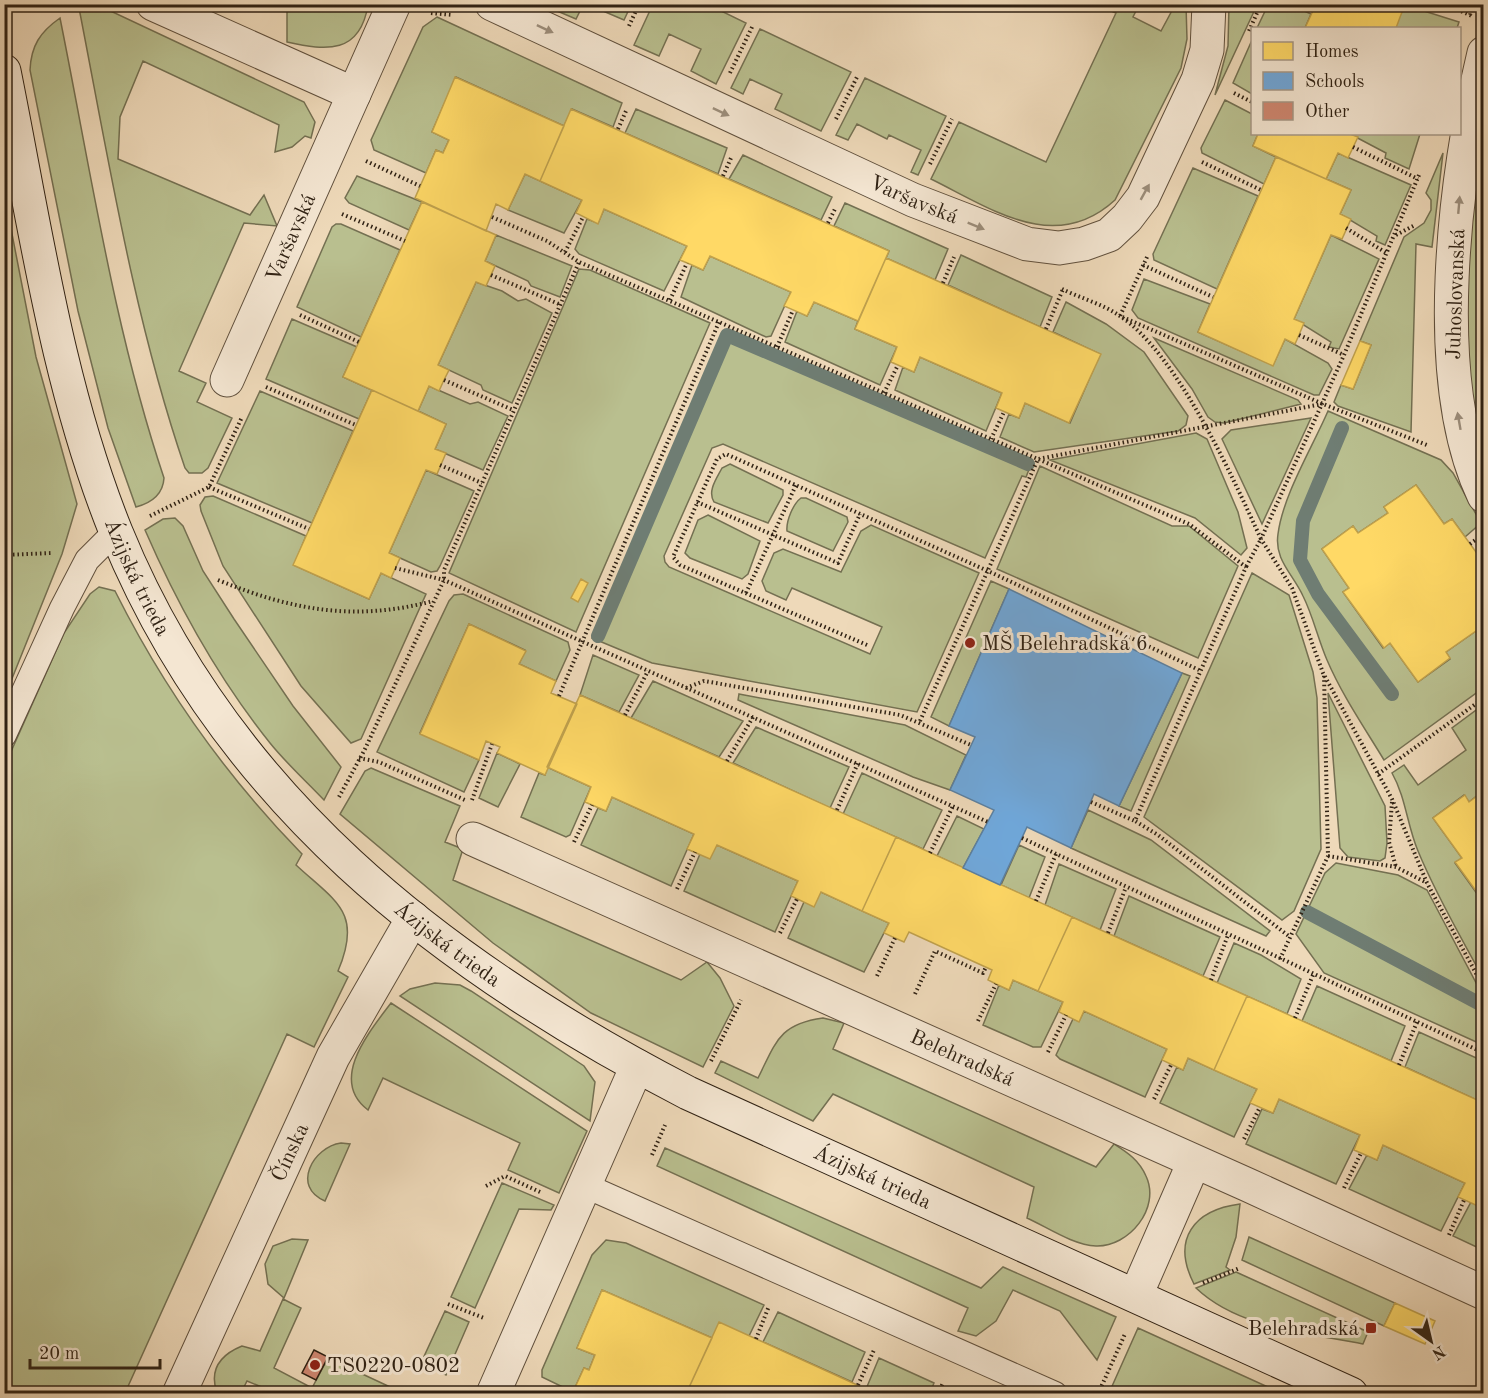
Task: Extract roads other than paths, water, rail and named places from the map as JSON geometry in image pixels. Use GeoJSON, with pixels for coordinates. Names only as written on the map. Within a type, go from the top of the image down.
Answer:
{"type":"FeatureCollection","features":[{"type":"Feature","properties":{"kind":"street"},"geometry":{"type":"LineString","coordinates":[[153,4],[354,94]]}},
{"type":"Feature","properties":{"kind":"street","name":"Varšavská"},"geometry":{"type":"LineString","coordinates":[[242,382],[354,94],[394,4]]}},
{"type":"Feature","properties":{"kind":"street","name":"Varšavská"},"geometry":{"type":"LineString","coordinates":[[492,4],[913,200],[1027,244],[1059,248],[1084,244],[1109,235],[1127,218],[1143,197],[1180,120],[1207,50],[1209,4]]}},
{"type":"Feature","properties":{"kind":"street","name":"Juhoslovanská"},"geometry":{"type":"LineString","coordinates":[[1484,53],[1467,136],[1460,196],[1454,284],[1452,370],[1462,435],[1484,496]]}},
{"type":"Feature","properties":{"kind":"street","name":"Ázijská trieda"},"geometry":{"type":"LineString","coordinates":[[4,71],[54,318],[91,460],[116,531],[165,634],[230,734],[320,838],[413,918],[492,978],[561,1022],[637,1066],[688,1093],[1351,1394]]}},
{"type":"Feature","properties":{"kind":"street","name":"Belehradská"},"geometry":{"type":"LineString","coordinates":[[473,839],[1484,1293]]}},
{"type":"Feature","properties":{"kind":"street","name":"Čínska"},"geometry":{"type":"LineString","coordinates":[[179,1394],[333,1057],[413,918]]}},
{"type":"Feature","properties":{"kind":"street"},"geometry":{"type":"LineString","coordinates":[[493,1394],[637,1066]]}},
{"type":"Feature","properties":{"kind":"street"},"geometry":{"type":"LineString","coordinates":[[1138,1297],[1194,1162]]}},
{"type":"Feature","properties":{"kind":"lane"},"geometry":{"type":"LineString","coordinates":[[4,735],[62,608],[87,560],[116,531]]}},
{"type":"Feature","properties":{"kind":"lane"},"geometry":{"type":"LineString","coordinates":[[586,1186],[1054,1394]]}},
{"type":"Feature","properties":{"kind":"waterway"},"geometry":{"type":"LineString","coordinates":[[598,636],[727,335],[1028,464]]}},
{"type":"Feature","properties":{"kind":"waterway"},"geometry":{"type":"LineString","coordinates":[[1342,428],[1303,521],[1300,560],[1318,594],[1392,694]]}},
{"type":"Feature","properties":{"kind":"waterway"},"geometry":{"type":"LineString","coordinates":[[1307,912],[1484,1006]]}},
{"type":"Feature","properties":{"kind":"place","name":"MŠ Belehradská 6"},"geometry":{"type":"Point","coordinates":[970,643]}},
{"type":"Feature","properties":{"kind":"place","name":"Belehradská"},"geometry":{"type":"Point","coordinates":[1371,1328]}},
{"type":"Feature","properties":{"kind":"place","name":"TS0220-0802"},"geometry":{"type":"Point","coordinates":[315,1365]}}]}
